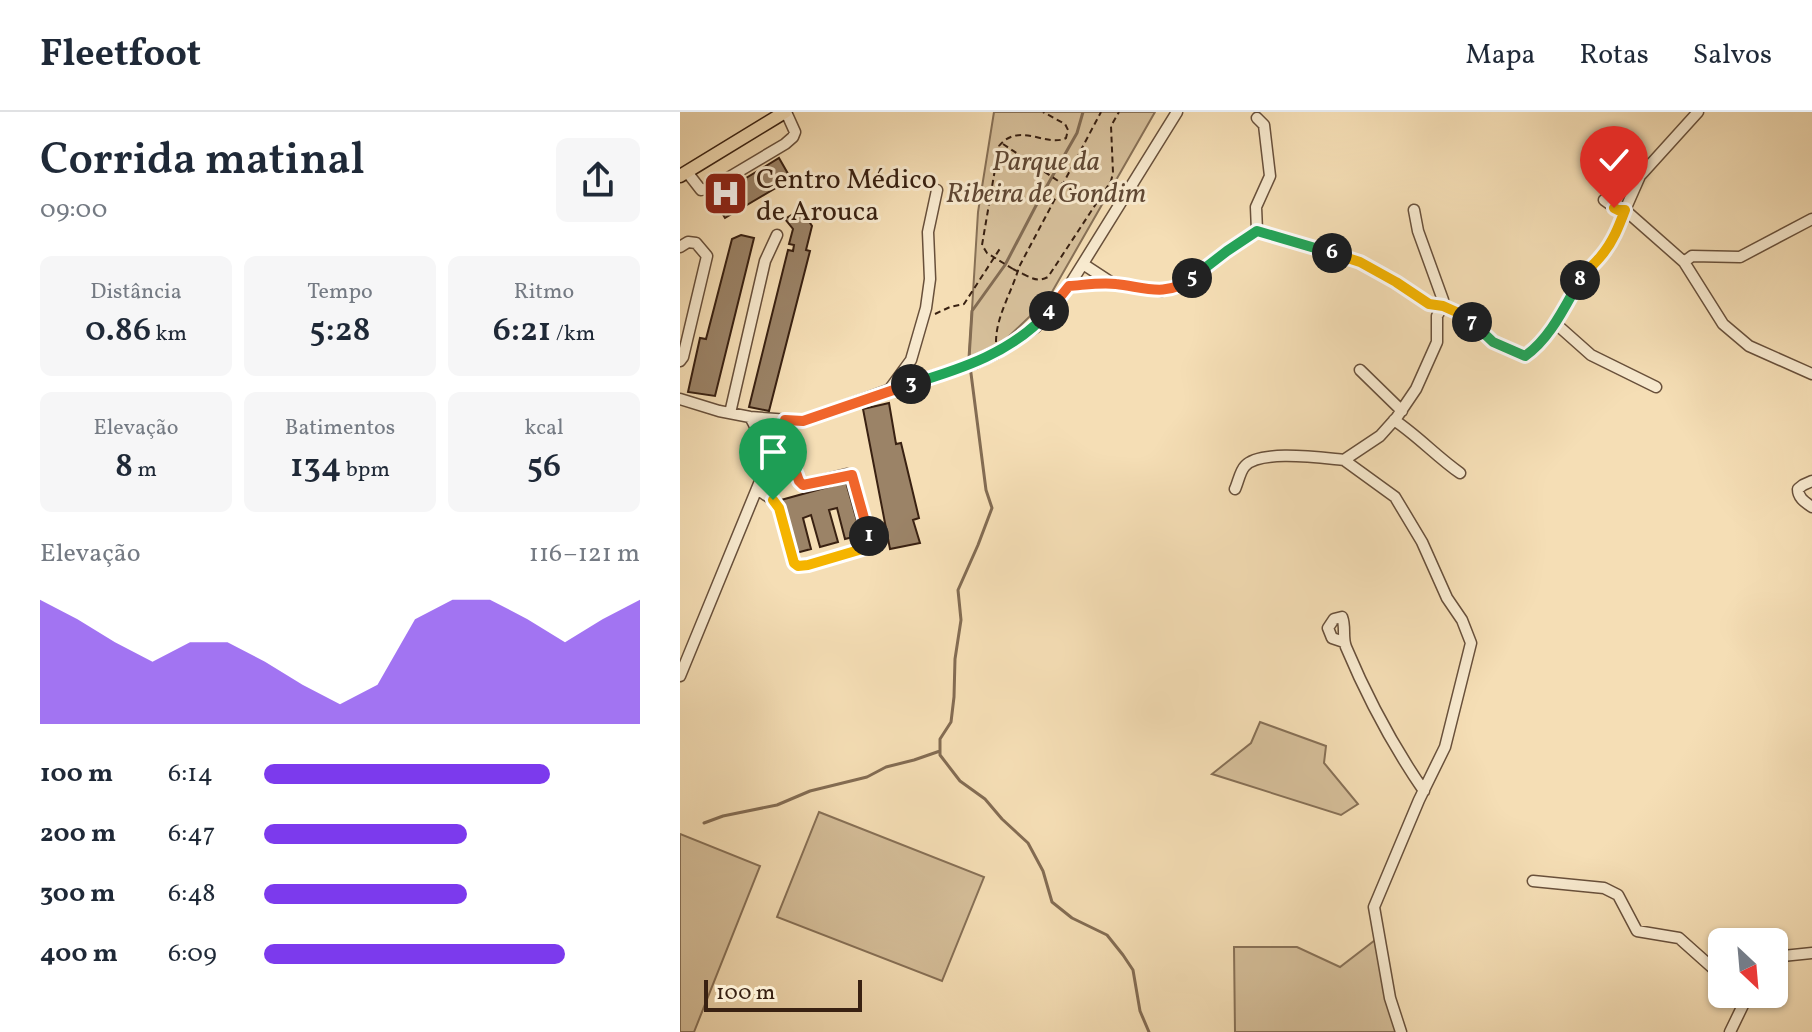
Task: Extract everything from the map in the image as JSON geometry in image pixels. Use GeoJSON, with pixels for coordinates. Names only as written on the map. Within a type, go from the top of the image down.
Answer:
{"type":"FeatureCollection","features":[{"type":"Feature","properties":{"kind":"main road"},"geometry":{"type":"LineString","coordinates":[[683,174],[785,112]]}},
{"type":"Feature","properties":{"kind":"street"},"geometry":{"type":"LineString","coordinates":[[683,174],[701,190],[711,188],[785,144],[795,132],[785,112]]}},
{"type":"Feature","properties":{"kind":"street"},"geometry":{"type":"LineString","coordinates":[[680,399],[783,426],[995,354],[1036,327],[1069,286],[1177,112]]}},
{"type":"Feature","properties":{"kind":"street"},"geometry":{"type":"LineString","coordinates":[[1257,231],[1360,262],[1429,304],[1443,306],[1463,315],[1493,342],[1525,356],[1533,351],[1555,323],[1585,271],[1601,256],[1617,233],[1640,176],[1698,112]]}},
{"type":"Feature","properties":{"kind":"street"},"geometry":{"type":"LineString","coordinates":[[1257,118],[1264,125],[1270,176],[1256,207],[1257,231]]}},
{"type":"Feature","properties":{"kind":"street"},"geometry":{"type":"LineString","coordinates":[[888,390],[911,360],[922,321],[930,279],[928,232],[937,190]]}},
{"type":"Feature","properties":{"kind":"street"},"geometry":{"type":"LineString","coordinates":[[1604,200],[1618,210],[1625,210],[1684,262],[1723,324],[1749,346],[1812,374]]}},
{"type":"Feature","properties":{"kind":"street"},"geometry":{"type":"LineString","coordinates":[[1344,460],[1380,436],[1398,416],[1416,389],[1437,342],[1437,316],[1443,300],[1418,231],[1414,210]]}},
{"type":"Feature","properties":{"kind":"street"},"geometry":{"type":"LineString","coordinates":[[1684,262],[1692,256],[1740,257],[1812,219]]}},
{"type":"Feature","properties":{"kind":"street"},"geometry":{"type":"LineString","coordinates":[[1069,286],[1112,283],[1162,291],[1186,282],[1257,231]]}},
{"type":"Feature","properties":{"kind":"street"},"geometry":{"type":"LineString","coordinates":[[730,413],[765,261],[777,235]]}},
{"type":"Feature","properties":{"kind":"street"},"geometry":{"type":"LineString","coordinates":[[680,247],[688,242],[696,243],[707,256],[680,361]]}},
{"type":"Feature","properties":{"kind":"street"},"geometry":{"type":"LineString","coordinates":[[1083,264],[1112,283]]}},
{"type":"Feature","properties":{"kind":"street"},"geometry":{"type":"LineString","coordinates":[[1555,323],[1591,355],[1656,387]]}},
{"type":"Feature","properties":{"kind":"street"},"geometry":{"type":"LineString","coordinates":[[1360,370],[1415,435],[1460,473]]}},
{"type":"Feature","properties":{"kind":"street"},"geometry":{"type":"LineString","coordinates":[[750,417],[763,447],[764,473]]}},
{"type":"Feature","properties":{"kind":"street"},"geometry":{"type":"LineString","coordinates":[[680,676],[783,426]]}},
{"type":"Feature","properties":{"kind":"street"},"geometry":{"type":"LineString","coordinates":[[757,489],[779,508],[794,563],[798,566],[833,558],[871,544],[852,475],[803,485],[799,481],[783,426]]}},
{"type":"Feature","properties":{"kind":"street"},"geometry":{"type":"LineString","coordinates":[[1235,489],[1243,467],[1253,461],[1294,456],[1344,460],[1395,497],[1422,542],[1471,643],[1445,747],[1374,907],[1390,998],[1401,1032]]}},
{"type":"Feature","properties":{"kind":"street"},"geometry":{"type":"LineString","coordinates":[[1812,481],[1798,489],[1798,494],[1812,507]]}},
{"type":"Feature","properties":{"kind":"street"},"geometry":{"type":"LineString","coordinates":[[1344,642],[1382,721],[1424,791]]}},
{"type":"Feature","properties":{"kind":"street"},"geometry":{"type":"LineString","coordinates":[[1533,881],[1604,888],[1618,895],[1637,931],[1679,938],[1708,964]]}},
{"type":"Feature","properties":{"kind":"street"},"geometry":{"type":"LineString","coordinates":[[1788,956],[1812,953]]}},
{"type":"Feature","properties":{"kind":"street"},"geometry":{"type":"LineString","coordinates":[[1730,1032],[1742,1008]]}},
{"type":"Feature","properties":{"kind":"path"},"geometry":{"type":"LineString","coordinates":[[1043,112],[1065,124],[1068,130],[1066,138],[1061,141],[1022,135],[1004,139],[999,146],[982,245],[999,262],[1034,280],[1048,277],[1111,181],[1111,126],[1119,112]]}},
{"type":"Feature","properties":{"kind":"path"},"geometry":{"type":"LineString","coordinates":[[995,354],[996,336],[1019,267],[1101,112]]}},
{"type":"Feature","properties":{"kind":"path"},"geometry":{"type":"LineString","coordinates":[[1001,143],[1095,206]]}},
{"type":"Feature","properties":{"kind":"path"},"geometry":{"type":"LineString","coordinates":[[922,321],[950,307],[964,304],[1001,247]]}},
{"type":"Feature","properties":{"kind":"green space","name":"Parque da Ribeira de Gondim"},"geometry":{"type":"Polygon","coordinates":[[[994,112],[1155,112],[1048,299],[1004,341],[969,358],[978,212],[994,112]]]}},
{"type":"Feature","properties":{"kind":"green space"},"geometry":{"type":"Polygon","coordinates":[[[1260,722],[1326,746],[1324,763],[1358,804],[1341,815],[1212,774],[1251,743],[1260,722]]]}},
{"type":"Feature","properties":{"kind":"green space"},"geometry":{"type":"Polygon","coordinates":[[[819,812],[984,877],[942,981],[777,917],[819,812]]]}},
{"type":"Feature","properties":{"kind":"green space"},"geometry":{"type":"Polygon","coordinates":[[[680,834],[760,866],[694,1032],[680,1032],[680,834]]]}},
{"type":"Feature","properties":{"kind":"green space"},"geometry":{"type":"Polygon","coordinates":[[[1379,937],[1396,1032],[1235,1032],[1234,947],[1297,947],[1340,967],[1379,937]]]}},
{"type":"Feature","properties":{"kind":"building"},"geometry":{"type":"Polygon","coordinates":[[[779,158],[791,179],[725,218],[713,198],[779,158]]]}},
{"type":"Feature","properties":{"kind":"building"},"geometry":{"type":"Polygon","coordinates":[[[801,209],[812,226],[806,250],[810,251],[769,411],[749,407],[788,250],[793,251],[794,245],[789,244],[793,229],[785,219],[801,209]]]}},
{"type":"Feature","properties":{"kind":"building"},"geometry":{"type":"Polygon","coordinates":[[[741,235],[754,238],[715,396],[688,392],[700,338],[706,339],[732,239],[741,235]]]}},
{"type":"Feature","properties":{"kind":"building"},"geometry":{"type":"Polygon","coordinates":[[[889,403],[896,444],[901,443],[919,518],[913,520],[920,543],[890,549],[863,409],[889,403]]]}},
{"type":"Feature","properties":{"kind":"building"},"geometry":{"type":"Polygon","coordinates":[[[846,482],[861,535],[845,539],[837,508],[829,510],[838,542],[820,547],[811,515],[803,518],[811,549],[796,553],[781,500],[846,482]]]}},
{"type":"Feature","properties":{"kind":"waterway"},"geometry":{"type":"LineString","coordinates":[[1083,112],[1077,133],[1005,265],[972,311],[969,358],[986,490],[992,508],[958,590],[961,620],[955,659],[954,697],[951,722],[940,739],[940,755],[960,781],[985,799],[1028,843],[1043,871],[1052,902],[1072,918],[1107,935],[1123,955],[1133,970],[1140,1011],[1149,1032]]}},
{"type":"Feature","properties":{"kind":"waterway"},"geometry":{"type":"LineString","coordinates":[[704,823],[777,805],[810,791],[867,777],[886,767],[940,751]]}},
{"type":"Feature","properties":{"kind":"place","name":"Centro Médico de Arouca"},"geometry":{"type":"Point","coordinates":[725,194]}},
{"type":"Feature","properties":{"kind":"route"},"geometry":{"type":"LineString","coordinates":[[773,500],[779,508],[794,563],[798,566],[869,547],[871,544],[852,475],[803,485],[781,431],[785,420],[803,421],[976,363],[1036,327],[1069,286],[1112,283],[1162,291],[1186,282],[1257,231],[1360,262],[1429,304],[1443,306],[1463,315],[1493,342],[1525,356],[1533,351],[1555,323],[1585,271],[1601,256],[1617,233],[1625,210],[1614,208]]}}]}
